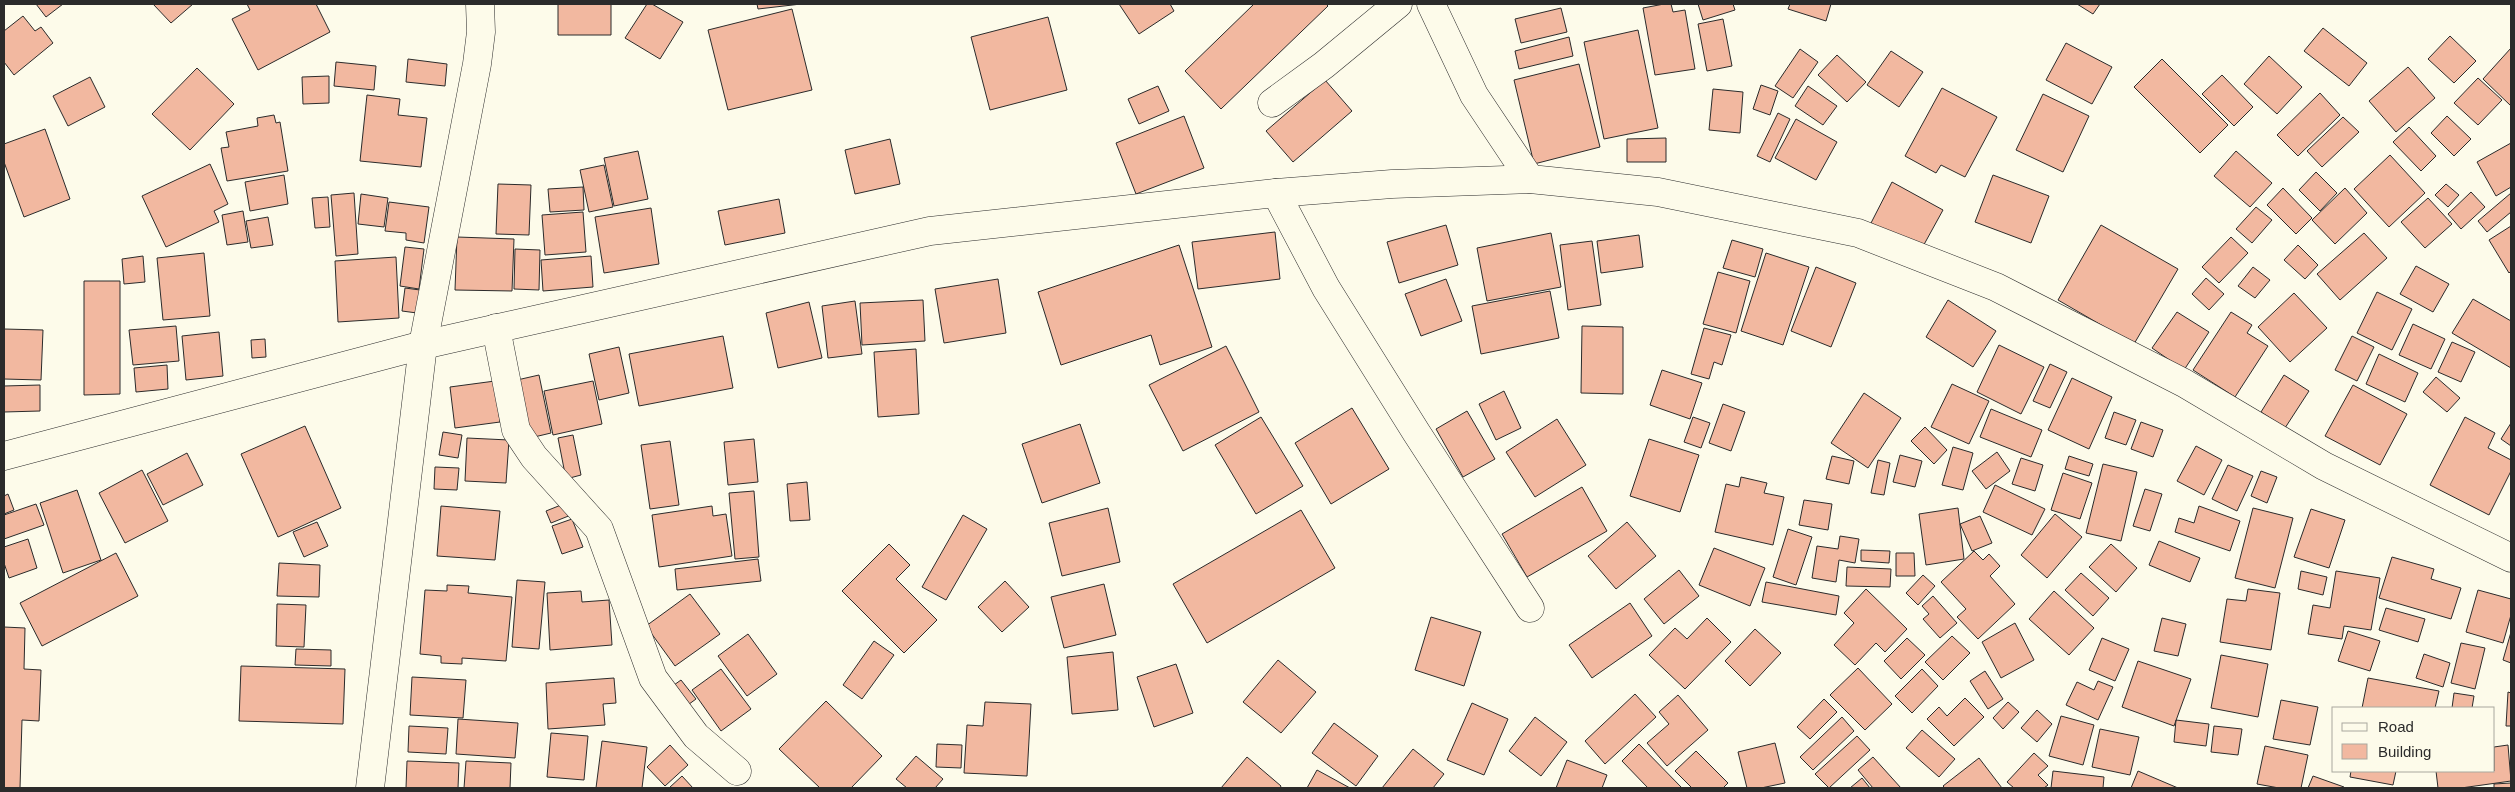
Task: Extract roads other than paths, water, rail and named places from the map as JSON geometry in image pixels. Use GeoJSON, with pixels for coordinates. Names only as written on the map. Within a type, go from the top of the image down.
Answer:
{"type":"FeatureCollection","features":[{"type":"Feature","properties":{"kind":"main road"},"geometry":{"type":"LineString","coordinates":[[370,788],[423,345],[477,64],[481,32],[480,4]]}},
{"type":"Feature","properties":{"kind":"main road"},"geometry":{"type":"LineString","coordinates":[[1272,103],[1324,66],[1398,4]]}},
{"type":"Feature","properties":{"kind":"main road"},"geometry":{"type":"LineString","coordinates":[[1431,4],[1474,95],[1530,178]]}},
{"type":"Feature","properties":{"kind":"main road"},"geometry":{"type":"LineString","coordinates":[[4,456],[423,345],[930,231],[1276,193],[1392,184],[1530,178],[1658,192],[1867,236],[1996,287],[2184,383],[2324,466],[2511,558]]}},
{"type":"Feature","properties":{"kind":"main road"},"geometry":{"type":"LineString","coordinates":[[1276,193],[1326,288],[1416,432],[1530,608]]}},
{"type":"Feature","properties":{"kind":"main road"},"geometry":{"type":"LineString","coordinates":[[496,328],[516,430],[534,457],[599,529],[654,678],[696,736],[737,771]]}}]}
